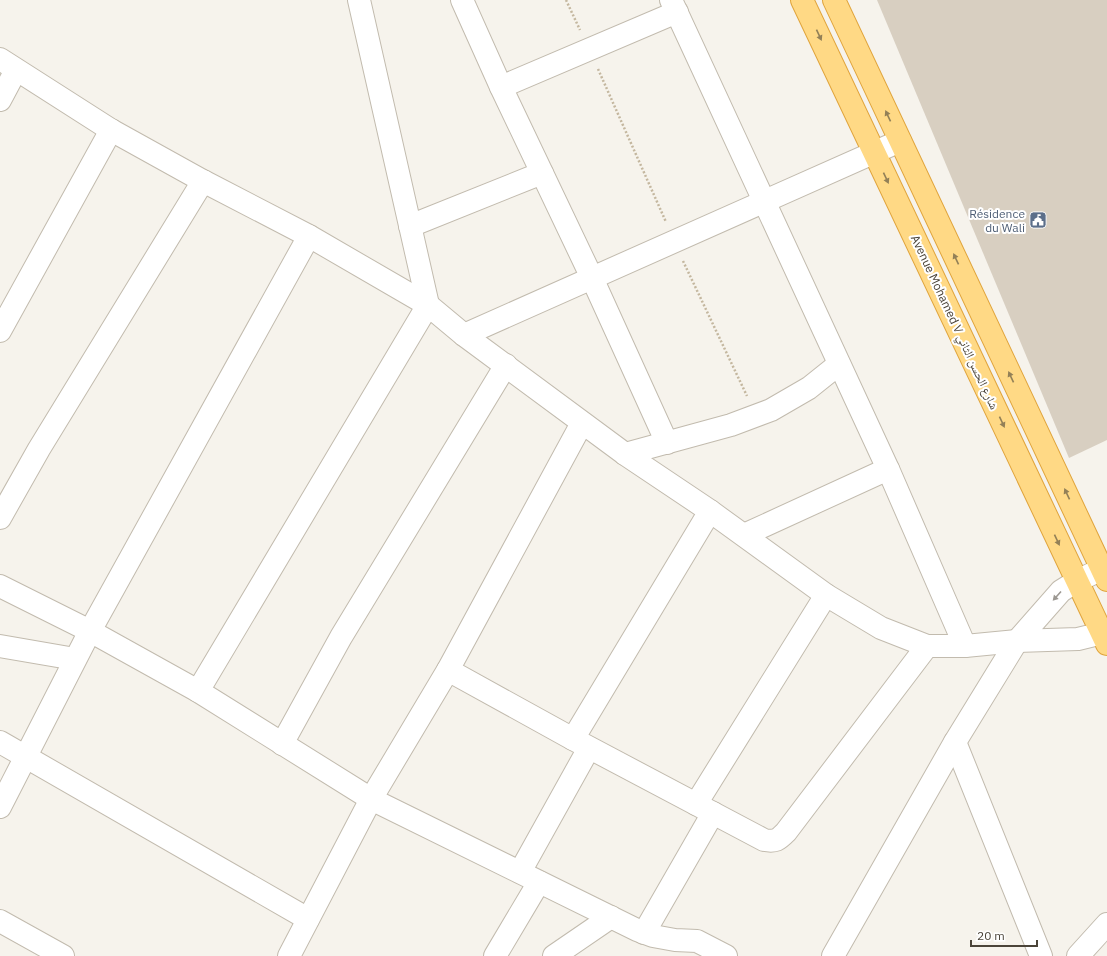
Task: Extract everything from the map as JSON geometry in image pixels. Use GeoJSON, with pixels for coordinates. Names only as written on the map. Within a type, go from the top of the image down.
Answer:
{"type":"FeatureCollection","features":[{"type":"Feature","properties":{"kind":"highway","name":"Avenue Mohamed V شارع الحسن الثاني"},"geometry":{"type":"LineString","coordinates":[[802,0],[1077,581],[1105,637]]}},
{"type":"Feature","properties":{"kind":"highway"},"geometry":{"type":"LineString","coordinates":[[834,0],[1104,575]]}},
{"type":"Feature","properties":{"kind":"street"},"geometry":{"type":"LineString","coordinates":[[198,691],[428,305],[359,0]]}},
{"type":"Feature","properties":{"kind":"street"},"geometry":{"type":"LineString","coordinates":[[462,0],[501,87],[592,278],[667,442]]}},
{"type":"Feature","properties":{"kind":"street"},"geometry":{"type":"LineString","coordinates":[[501,87],[590,49],[674,6],[888,469],[965,646]]}},
{"type":"Feature","properties":{"kind":"street"},"geometry":{"type":"LineString","coordinates":[[0,100],[8,64],[111,130],[203,181],[309,236],[428,305],[464,335],[582,423],[710,511],[826,595],[881,628],[927,646],[965,646],[1017,642],[1078,640],[1105,637]]}},
{"type":"Feature","properties":{"kind":"street"},"geometry":{"type":"LineString","coordinates":[[0,331],[111,130]]}},
{"type":"Feature","properties":{"kind":"street"},"geometry":{"type":"LineString","coordinates":[[464,335],[900,141]]}},
{"type":"Feature","properties":{"kind":"street"},"geometry":{"type":"LineString","coordinates":[[410,226],[542,173]]}},
{"type":"Feature","properties":{"kind":"street"},"geometry":{"type":"LineString","coordinates":[[0,518],[39,449],[203,181]]}},
{"type":"Feature","properties":{"kind":"street"},"geometry":{"type":"LineString","coordinates":[[0,807],[90,631],[309,236]]}},
{"type":"Feature","properties":{"kind":"street"},"geometry":{"type":"LineString","coordinates":[[626,454],[731,425],[771,410],[809,388],[839,364]]}},
{"type":"Feature","properties":{"kind":"street"},"geometry":{"type":"LineString","coordinates":[[282,744],[341,637],[506,365]]}},
{"type":"Feature","properties":{"kind":"street"},"geometry":{"type":"LineString","coordinates":[[289,956],[371,800],[448,670],[582,423]]}},
{"type":"Feature","properties":{"kind":"street"},"geometry":{"type":"LineString","coordinates":[[744,536],[888,469]]}},
{"type":"Feature","properties":{"kind":"street"},"geometry":{"type":"LineString","coordinates":[[520,872],[581,743],[710,511]]}},
{"type":"Feature","properties":{"kind":"street"},"geometry":{"type":"LineString","coordinates":[[833,956],[955,742],[1017,642],[1061,591],[1077,581],[1104,575]]}},
{"type":"Feature","properties":{"kind":"street"},"geometry":{"type":"LineString","coordinates":[[0,586],[90,631],[198,691],[371,800],[644,933],[675,940],[697,941],[726,956]]}},
{"type":"Feature","properties":{"kind":"street"},"geometry":{"type":"LineString","coordinates":[[644,933],[704,809],[826,595]]}},
{"type":"Feature","properties":{"kind":"street"},"geometry":{"type":"LineString","coordinates":[[0,646],[75,659]]}},
{"type":"Feature","properties":{"kind":"street"},"geometry":{"type":"LineString","coordinates":[[448,670],[704,809],[764,840],[771,841],[778,840],[786,832],[927,646]]}},
{"type":"Feature","properties":{"kind":"street"},"geometry":{"type":"LineString","coordinates":[[0,742],[308,919]]}},
{"type":"Feature","properties":{"kind":"street"},"geometry":{"type":"LineString","coordinates":[[955,742],[1041,956]]}},
{"type":"Feature","properties":{"kind":"street"},"geometry":{"type":"LineString","coordinates":[[495,956],[539,882]]}},
{"type":"Feature","properties":{"kind":"street"},"geometry":{"type":"LineString","coordinates":[[554,956],[611,917]]}},
{"type":"Feature","properties":{"kind":"street"},"geometry":{"type":"LineString","coordinates":[[0,922],[63,956]]}},
{"type":"Feature","properties":{"kind":"street"},"geometry":{"type":"LineString","coordinates":[[1078,956],[1107,924]]}},
{"type":"Feature","properties":{"kind":"street"},"geometry":{"type":"LineString","coordinates":[[668,956],[697,941]]}},
{"type":"Feature","properties":{"kind":"path"},"geometry":{"type":"LineString","coordinates":[[566,0],[590,49],[674,242],[756,416]]}},
{"type":"Feature","properties":{"kind":"building","name":"Résidence du Wali"},"geometry":{"type":"Polygon","coordinates":[[[877,0],[1107,0],[1107,440],[1069,458],[877,0]]]}},
{"type":"Feature","properties":{"kind":"place","name":"Résidence du Wali"},"geometry":{"type":"Point","coordinates":[1038,220]}}]}
